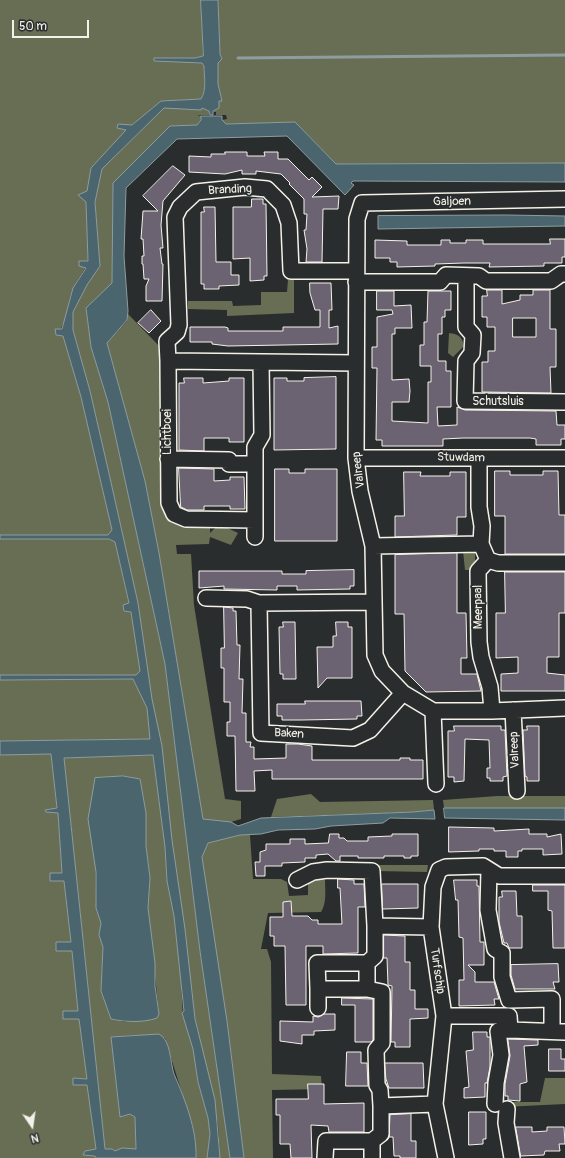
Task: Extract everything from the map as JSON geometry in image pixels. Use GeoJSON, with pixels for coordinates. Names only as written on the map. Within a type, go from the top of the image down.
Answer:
{"type":"FeatureCollection","features":[{"type":"Feature","properties":{"kind":"street","name":"Branding"},"geometry":{"type":"LineString","coordinates":[[168,361],[167,341],[177,332],[179,325],[175,217],[180,207],[196,192],[245,187],[267,189],[282,205],[289,223],[291,271],[356,277]]}},
{"type":"Feature","properties":{"kind":"street","name":"Galjoen"},"geometry":{"type":"LineString","coordinates":[[362,203],[542,201],[565,199]]}},
{"type":"Feature","properties":{"kind":"street","name":"Galjoen"},"geometry":{"type":"LineString","coordinates":[[542,201],[565,203]]}},
{"type":"Feature","properties":{"kind":"street","name":"Valreep"},"geometry":{"type":"LineString","coordinates":[[362,203],[357,219],[356,458],[360,490],[373,546],[375,655],[382,671],[403,693],[432,711]]}},
{"type":"Feature","properties":{"kind":"street"},"geometry":{"type":"LineString","coordinates":[[356,277],[440,282],[446,276],[479,276],[486,281],[551,282],[561,274],[565,274]]}},
{"type":"Feature","properties":{"kind":"street","name":"Schutsluis"},"geometry":{"type":"LineString","coordinates":[[466,276],[466,327],[473,335],[472,353],[466,361],[465,402],[565,402]]}},
{"type":"Feature","properties":{"kind":"street"},"geometry":{"type":"LineString","coordinates":[[168,361],[356,363]]}},
{"type":"Feature","properties":{"kind":"street","name":"Lichtboei"},"geometry":{"type":"LineString","coordinates":[[168,361],[169,503],[174,514],[186,519],[255,520]]}},
{"type":"Feature","properties":{"kind":"street"},"geometry":{"type":"LineString","coordinates":[[256,537],[255,447],[262,435],[261,362]]}},
{"type":"Feature","properties":{"kind":"street","name":"Stuwdam"},"geometry":{"type":"LineString","coordinates":[[356,458],[565,458]]}},
{"type":"Feature","properties":{"kind":"street"},"geometry":{"type":"LineString","coordinates":[[479,458],[479,507],[482,526],[481,544],[488,560],[498,563],[565,563]]}},
{"type":"Feature","properties":{"kind":"street"},"geometry":{"type":"LineString","coordinates":[[168,459],[229,460],[229,464],[255,464]]}},
{"type":"Feature","properties":{"kind":"street"},"geometry":{"type":"LineString","coordinates":[[373,546],[481,544]]}},
{"type":"Feature","properties":{"kind":"street","name":"Meerpaal"},"geometry":{"type":"LineString","coordinates":[[488,560],[478,571],[479,642],[481,657],[490,687],[492,711]]}},
{"type":"Feature","properties":{"kind":"street"},"geometry":{"type":"LineString","coordinates":[[206,598],[247,599],[259,603],[374,602]]}},
{"type":"Feature","properties":{"kind":"street","name":"Baken"},"geometry":{"type":"LineString","coordinates":[[259,603],[262,733],[352,738],[370,730],[403,693]]}},
{"type":"Feature","properties":{"kind":"street"},"geometry":{"type":"LineString","coordinates":[[436,784],[432,711],[492,711],[565,708]]}},
{"type":"Feature","properties":{"kind":"street","name":"Valreep"},"geometry":{"type":"LineString","coordinates":[[513,710],[517,791]]}},
{"type":"Feature","properties":{"kind":"street","name":"Turfschip"},"geometry":{"type":"LineString","coordinates":[[446,1158],[435,1104],[444,1016],[431,927],[432,887],[439,870],[446,867],[483,866],[499,876],[565,876]]}},
{"type":"Feature","properties":{"kind":"street"},"geometry":{"type":"LineString","coordinates":[[297,880],[313,872],[327,870],[372,871],[375,956],[367,962],[317,963],[318,1008]]}},
{"type":"Feature","properties":{"kind":"street"},"geometry":{"type":"LineString","coordinates":[[489,870],[488,910],[495,949],[502,953],[502,977],[509,1000],[510,1023]]}},
{"type":"Feature","properties":{"kind":"street"},"geometry":{"type":"LineString","coordinates":[[374,926],[431,927]]}},
{"type":"Feature","properties":{"kind":"street"},"geometry":{"type":"LineString","coordinates":[[367,962],[367,989]]}},
{"type":"Feature","properties":{"kind":"street"},"geometry":{"type":"LineString","coordinates":[[318,989],[367,989],[382,992],[382,1043],[376,1050],[376,1085],[380,1090],[381,1134],[372,1142],[326,1142],[325,1158]]}},
{"type":"Feature","properties":{"kind":"street"},"geometry":{"type":"LineString","coordinates":[[444,1016],[510,1023],[559,1031],[552,999],[509,1000]]}},
{"type":"Feature","properties":{"kind":"street"},"geometry":{"type":"LineString","coordinates":[[510,1023],[498,1031],[501,1055],[496,1083],[506,1123],[512,1158]]}},
{"type":"Feature","properties":{"kind":"street"},"geometry":{"type":"LineString","coordinates":[[381,1106],[435,1104]]}},
{"type":"Feature","properties":{"kind":"street"},"geometry":{"type":"LineString","coordinates":[[372,1142],[372,1158]]}},
{"type":"Feature","properties":{"kind":"green space"},"geometry":{"type":"Polygon","coordinates":[[[0,0],[201,0],[203,56],[195,58],[154,58],[154,60],[202,63],[204,66],[205,83],[203,95],[201,99],[161,101],[132,125],[91,168],[86,202],[88,261],[73,289],[63,325],[56,335],[63,336],[81,397],[112,530],[109,535],[0,535],[0,0]]]}},
{"type":"Feature","properties":{"kind":"green space"},"geometry":{"type":"Polygon","coordinates":[[[218,0],[565,0],[565,163],[336,164],[295,122],[226,124],[222,120],[227,119],[226,115],[216,115],[216,112],[214,112],[214,110],[219,108],[219,101],[222,101],[218,84],[218,63],[222,59],[220,54],[218,0]]]}},
{"type":"Feature","properties":{"kind":"green space"},"geometry":{"type":"Polygon","coordinates":[[[164,108],[202,108],[209,111],[209,115],[197,115],[201,116],[201,120],[197,125],[170,126],[113,183],[112,283],[86,309],[91,347],[108,402],[165,664],[200,951],[230,1158],[220,1158],[218,1125],[195,1019],[138,603],[90,391],[73,330],[73,312],[87,285],[100,266],[95,202],[102,169],[164,108]]]}},
{"type":"Feature","properties":{"kind":"green space"},"geometry":{"type":"Polygon","coordinates":[[[288,280],[294,280],[294,313],[227,316],[227,310],[188,309],[188,301],[232,301],[233,306],[261,305],[261,292],[287,292],[288,280]]]}},
{"type":"Feature","properties":{"kind":"green space"},"geometry":{"type":"Polygon","coordinates":[[[128,314],[163,350],[168,509],[210,523],[210,533],[219,524],[238,533],[231,545],[210,537],[209,544],[176,545],[177,554],[191,554],[194,605],[225,799],[241,801],[241,819],[231,822],[203,820],[159,553],[145,481],[107,343],[127,321],[128,314]]]}},
{"type":"Feature","properties":{"kind":"green space"},"geometry":{"type":"Polygon","coordinates":[[[449,333],[460,336],[464,346],[453,357],[448,353],[449,333]]]}},
{"type":"Feature","properties":{"kind":"green space"},"geometry":{"type":"Polygon","coordinates":[[[0,539],[109,539],[115,542],[129,604],[123,606],[124,611],[131,612],[140,671],[136,675],[0,675],[0,539]]]}},
{"type":"Feature","properties":{"kind":"green space"},"geometry":{"type":"Polygon","coordinates":[[[463,551],[475,552],[475,570],[465,570],[463,551]]]}},
{"type":"Feature","properties":{"kind":"green space"},"geometry":{"type":"Polygon","coordinates":[[[133,679],[147,708],[151,739],[0,741],[0,680],[133,679]]]}},
{"type":"Feature","properties":{"kind":"green space"},"geometry":{"type":"Polygon","coordinates":[[[0,754],[51,754],[57,809],[45,810],[46,812],[58,812],[62,873],[50,873],[50,881],[64,881],[71,942],[56,951],[72,951],[78,1011],[64,1011],[63,1019],[79,1019],[87,1079],[73,1078],[73,1084],[87,1084],[96,1149],[85,1151],[83,1155],[95,1156],[96,1158],[0,1158],[0,754]]]}},
{"type":"Feature","properties":{"kind":"green space"},"geometry":{"type":"Polygon","coordinates":[[[153,755],[165,847],[167,881],[174,916],[181,981],[183,1018],[185,1019],[193,1049],[198,1082],[208,1118],[210,1134],[207,1158],[196,1158],[193,1129],[165,1038],[138,1035],[111,1037],[120,1117],[130,1114],[135,1117],[136,1150],[122,1148],[115,1151],[112,1149],[105,1149],[64,758],[153,755]],[[123,776],[95,778],[96,908],[101,923],[99,935],[103,947],[101,991],[111,1019],[125,1022],[157,1018],[159,1014],[148,908],[150,878],[146,846],[146,813],[140,779],[123,776]]]}},
{"type":"Feature","properties":{"kind":"green space"},"geometry":{"type":"Polygon","coordinates":[[[311,794],[320,802],[433,800],[434,810],[271,817],[277,799],[311,794]]]}},
{"type":"Feature","properties":{"kind":"green space"},"geometry":{"type":"Polygon","coordinates":[[[497,796],[565,796],[565,808],[444,808],[443,800],[497,796]]]}},
{"type":"Feature","properties":{"kind":"green space"},"geometry":{"type":"Polygon","coordinates":[[[240,835],[250,835],[253,879],[281,879],[287,882],[289,896],[308,895],[308,879],[322,878],[325,880],[325,901],[321,912],[268,913],[261,949],[267,949],[271,962],[272,1074],[321,1076],[322,1089],[272,1090],[273,1158],[244,1158],[227,1021],[219,992],[202,857],[208,843],[240,835]]]}},
{"type":"Feature","properties":{"kind":"green space"},"geometry":{"type":"Polygon","coordinates":[[[376,865],[428,865],[427,872],[376,871],[376,865]]]}},
{"type":"Feature","properties":{"kind":"green space"},"geometry":{"type":"Polygon","coordinates":[[[545,1078],[565,1078],[565,1104],[503,1107],[499,1102],[540,1102],[545,1078]]]}},
{"type":"Feature","properties":{"kind":"water"},"geometry":{"type":"Polygon","coordinates":[[[201,0],[218,0],[220,54],[222,59],[218,63],[218,84],[222,101],[219,101],[219,108],[213,111],[213,115],[210,115],[209,111],[202,108],[201,110],[164,108],[102,169],[95,202],[100,266],[87,285],[73,312],[73,330],[90,391],[138,603],[152,699],[162,746],[172,840],[185,929],[195,1019],[215,1100],[220,1158],[207,1158],[210,1134],[208,1118],[198,1082],[193,1049],[182,1013],[184,1011],[174,916],[167,881],[165,847],[153,755],[64,758],[105,1149],[112,1149],[115,1151],[122,1148],[136,1149],[135,1117],[130,1114],[120,1117],[111,1037],[159,1034],[166,1041],[168,1046],[174,1074],[190,1115],[195,1136],[196,1158],[96,1158],[95,1156],[83,1155],[85,1151],[96,1149],[87,1085],[73,1085],[73,1078],[87,1079],[79,1019],[63,1019],[63,1011],[78,1011],[72,951],[56,951],[56,942],[71,942],[64,881],[50,881],[50,873],[62,873],[58,813],[46,812],[45,810],[57,808],[51,754],[0,755],[0,741],[150,739],[147,708],[133,679],[0,680],[0,675],[136,675],[140,671],[131,612],[124,611],[123,605],[129,603],[115,542],[109,539],[0,539],[0,535],[108,535],[112,530],[81,397],[63,336],[56,335],[55,329],[62,329],[73,288],[86,268],[79,266],[79,261],[88,261],[86,202],[78,195],[87,191],[91,168],[126,130],[117,128],[118,124],[132,125],[161,101],[201,99],[203,95],[205,83],[204,66],[202,63],[154,61],[154,58],[195,58],[203,56],[201,0]]]}},
{"type":"Feature","properties":{"kind":"water"},"geometry":{"type":"Polygon","coordinates":[[[201,116],[222,116],[222,120],[226,124],[295,122],[336,164],[565,163],[565,182],[353,181],[351,183],[354,185],[345,195],[287,136],[177,139],[126,188],[124,256],[128,311],[127,320],[107,343],[145,481],[159,553],[203,819],[231,822],[238,826],[261,818],[434,810],[435,819],[390,818],[383,823],[331,826],[315,829],[278,830],[261,834],[240,835],[208,843],[202,857],[227,1021],[244,1158],[230,1158],[200,951],[165,664],[108,402],[91,347],[86,308],[112,283],[113,183],[170,126],[197,125],[201,120],[201,116]]]}},
{"type":"Feature","properties":{"kind":"water"},"geometry":{"type":"Polygon","coordinates":[[[378,216],[565,216],[565,226],[378,229],[378,216]]]}},
{"type":"Feature","properties":{"kind":"water"},"geometry":{"type":"Polygon","coordinates":[[[123,776],[140,779],[146,813],[146,846],[150,878],[148,908],[155,963],[155,986],[159,1014],[157,1018],[152,1020],[128,1021],[111,1019],[101,991],[103,947],[99,935],[101,923],[96,908],[96,872],[88,819],[95,778],[123,776]]]}},
{"type":"Feature","properties":{"kind":"water"},"geometry":{"type":"Polygon","coordinates":[[[444,808],[565,808],[565,820],[445,818],[444,808]]]}},
{"type":"Feature","properties":{"kind":"building"},"geometry":{"type":"Polygon","coordinates":[[[225,152],[247,152],[247,156],[265,156],[264,152],[278,152],[278,159],[288,159],[309,180],[312,177],[322,187],[312,197],[339,196],[338,209],[323,209],[322,262],[306,262],[307,249],[304,230],[306,230],[307,214],[304,214],[304,199],[281,174],[256,171],[256,174],[242,174],[242,170],[225,174],[189,172],[189,156],[211,157],[211,154],[225,154],[225,152]]]}},
{"type":"Feature","properties":{"kind":"building"},"geometry":{"type":"Polygon","coordinates":[[[173,166],[185,175],[163,201],[161,225],[163,248],[160,248],[163,264],[162,301],[146,301],[146,286],[149,279],[144,279],[142,264],[142,256],[144,256],[143,239],[141,239],[143,211],[158,211],[143,196],[173,166]]]}},
{"type":"Feature","properties":{"kind":"building"},"geometry":{"type":"Polygon","coordinates":[[[252,199],[263,199],[263,204],[266,204],[267,276],[264,276],[264,280],[250,281],[250,258],[233,259],[233,207],[251,207],[252,199]]]}},
{"type":"Feature","properties":{"kind":"building"},"geometry":{"type":"Polygon","coordinates":[[[204,207],[215,207],[216,262],[231,262],[231,275],[239,275],[239,285],[219,286],[219,289],[204,289],[204,284],[201,284],[201,212],[204,212],[204,207]]]}},
{"type":"Feature","properties":{"kind":"building"},"geometry":{"type":"Polygon","coordinates":[[[550,239],[565,239],[565,257],[562,257],[562,263],[544,263],[544,266],[489,267],[490,263],[464,263],[435,264],[435,266],[397,267],[397,262],[390,262],[390,258],[375,258],[375,240],[407,241],[407,245],[441,245],[441,240],[450,240],[450,243],[466,243],[466,240],[483,240],[483,244],[550,244],[550,239]]]}},
{"type":"Feature","properties":{"kind":"building"},"geometry":{"type":"Polygon","coordinates":[[[310,283],[331,283],[332,310],[329,310],[329,328],[338,326],[338,344],[228,346],[212,344],[212,342],[190,342],[190,327],[225,327],[228,328],[228,331],[283,331],[283,327],[320,327],[320,310],[315,310],[310,293],[310,283]]]}},
{"type":"Feature","properties":{"kind":"building"},"geometry":{"type":"Polygon","coordinates":[[[487,290],[502,290],[502,304],[520,300],[520,295],[533,295],[533,290],[550,290],[550,329],[556,329],[556,367],[550,367],[551,393],[482,392],[482,362],[488,362],[488,351],[495,351],[495,327],[487,327],[487,317],[482,317],[482,296],[487,296],[487,290]],[[513,318],[513,337],[536,337],[536,318],[513,318]]]}},
{"type":"Feature","properties":{"kind":"building"},"geometry":{"type":"Polygon","coordinates":[[[377,291],[394,291],[394,306],[411,305],[412,328],[395,328],[395,334],[392,334],[392,380],[409,379],[410,391],[409,402],[392,402],[392,421],[428,423],[428,382],[431,382],[431,366],[420,366],[420,345],[424,345],[424,322],[427,322],[428,291],[451,291],[451,310],[445,310],[445,317],[442,317],[442,334],[438,334],[438,361],[446,361],[446,371],[451,371],[451,407],[437,407],[438,426],[457,425],[457,407],[465,410],[556,411],[557,425],[565,425],[565,439],[561,439],[561,445],[536,445],[536,439],[530,438],[463,438],[443,439],[443,446],[382,446],[382,440],[376,440],[377,368],[372,368],[372,347],[377,347],[377,317],[393,314],[392,310],[377,310],[377,291]]]}},
{"type":"Feature","properties":{"kind":"building"},"geometry":{"type":"Polygon","coordinates":[[[151,310],[161,321],[149,333],[138,323],[151,310]]]}},
{"type":"Feature","properties":{"kind":"building"},"geometry":{"type":"Polygon","coordinates":[[[336,377],[336,449],[274,450],[274,378],[287,378],[287,381],[304,381],[304,378],[336,377]]]}},
{"type":"Feature","properties":{"kind":"building"},"geometry":{"type":"Polygon","coordinates":[[[184,378],[203,378],[203,383],[229,381],[229,378],[244,378],[244,442],[229,442],[229,438],[204,438],[204,451],[179,450],[179,383],[184,383],[184,378]]]}},
{"type":"Feature","properties":{"kind":"building"},"geometry":{"type":"Polygon","coordinates":[[[179,468],[214,469],[214,481],[230,480],[230,477],[244,477],[245,509],[230,509],[230,506],[204,506],[204,510],[187,510],[181,507],[179,468]]]}},
{"type":"Feature","properties":{"kind":"building"},"geometry":{"type":"Polygon","coordinates":[[[275,469],[289,469],[289,473],[305,473],[305,469],[337,469],[337,541],[275,541],[275,469]]]}},
{"type":"Feature","properties":{"kind":"building"},"geometry":{"type":"Polygon","coordinates":[[[495,471],[510,471],[510,475],[543,475],[543,471],[558,471],[559,515],[565,515],[565,554],[505,554],[505,516],[495,516],[495,471]]]}},
{"type":"Feature","properties":{"kind":"building"},"geometry":{"type":"Polygon","coordinates":[[[404,472],[421,472],[420,476],[450,476],[450,472],[466,472],[466,517],[457,517],[457,535],[395,537],[395,516],[404,516],[404,472]]]}},
{"type":"Feature","properties":{"kind":"building"},"geometry":{"type":"Polygon","coordinates":[[[457,553],[457,613],[466,613],[467,658],[461,658],[461,674],[477,674],[481,691],[426,692],[405,671],[404,614],[395,614],[395,555],[457,553]]]}},
{"type":"Feature","properties":{"kind":"building"},"geometry":{"type":"Polygon","coordinates":[[[354,570],[354,586],[350,586],[350,589],[297,590],[297,586],[277,586],[277,590],[224,589],[224,586],[199,588],[199,571],[282,571],[282,574],[306,574],[306,571],[354,570]]]}},
{"type":"Feature","properties":{"kind":"building"},"geometry":{"type":"Polygon","coordinates":[[[505,572],[565,572],[565,613],[559,613],[559,657],[547,657],[547,673],[565,675],[565,691],[501,691],[501,674],[518,673],[518,657],[496,658],[496,613],[505,613],[505,572]]]}},
{"type":"Feature","properties":{"kind":"building"},"geometry":{"type":"Polygon","coordinates":[[[224,607],[233,608],[233,611],[236,611],[237,645],[240,645],[239,679],[243,679],[242,713],[246,713],[246,742],[251,742],[250,747],[254,747],[254,759],[286,758],[286,744],[298,744],[312,746],[312,760],[400,760],[400,758],[410,758],[410,760],[423,760],[423,779],[272,779],[272,770],[254,771],[255,791],[236,791],[235,736],[227,736],[227,722],[230,722],[230,702],[224,702],[224,668],[221,668],[221,648],[224,648],[224,607]]]}},
{"type":"Feature","properties":{"kind":"building"},"geometry":{"type":"Polygon","coordinates":[[[283,622],[295,622],[296,679],[283,679],[283,674],[280,674],[279,627],[283,627],[283,622]]]}},
{"type":"Feature","properties":{"kind":"building"},"geometry":{"type":"Polygon","coordinates":[[[336,622],[348,622],[348,627],[352,627],[352,678],[327,678],[318,688],[317,647],[333,647],[333,636],[336,636],[336,622]]]}},
{"type":"Feature","properties":{"kind":"building"},"geometry":{"type":"Polygon","coordinates":[[[305,701],[361,701],[362,716],[357,716],[357,719],[282,720],[282,716],[277,716],[277,704],[305,704],[305,701]]]}},
{"type":"Feature","properties":{"kind":"building"},"geometry":{"type":"Polygon","coordinates":[[[454,726],[501,726],[501,730],[505,730],[507,776],[503,777],[503,781],[490,781],[490,778],[487,778],[487,768],[490,768],[489,740],[465,739],[464,781],[454,782],[454,777],[448,777],[448,731],[454,731],[454,726]]]}},
{"type":"Feature","properties":{"kind":"building"},"geometry":{"type":"Polygon","coordinates":[[[527,726],[539,726],[539,781],[527,781],[527,777],[525,776],[523,730],[527,730],[527,726]]]}},
{"type":"Feature","properties":{"kind":"building"},"geometry":{"type":"Polygon","coordinates":[[[449,827],[494,828],[494,831],[529,829],[529,834],[547,834],[547,837],[561,834],[562,854],[543,855],[543,849],[522,849],[522,851],[518,851],[518,857],[506,857],[506,851],[494,851],[494,849],[449,852],[449,827]]]}},
{"type":"Feature","properties":{"kind":"building"},"geometry":{"type":"Polygon","coordinates":[[[330,834],[339,834],[339,838],[344,838],[347,841],[368,841],[368,837],[392,836],[392,834],[418,834],[418,856],[411,856],[411,858],[404,858],[404,856],[384,856],[384,858],[358,858],[358,856],[340,856],[340,861],[336,861],[328,854],[316,855],[316,858],[305,858],[305,862],[282,863],[282,866],[265,866],[265,876],[256,876],[255,862],[260,862],[260,852],[266,850],[266,844],[290,844],[290,839],[305,839],[305,844],[328,843],[330,834]]]}},
{"type":"Feature","properties":{"kind":"building"},"geometry":{"type":"Polygon","coordinates":[[[338,879],[354,880],[354,884],[364,884],[365,907],[358,907],[358,953],[323,954],[323,946],[306,946],[306,1005],[286,1005],[285,946],[274,946],[274,936],[270,936],[270,917],[283,917],[283,902],[291,901],[292,916],[308,916],[312,920],[318,920],[318,924],[342,924],[338,879]]]}},
{"type":"Feature","properties":{"kind":"building"},"geometry":{"type":"Polygon","coordinates":[[[454,880],[477,880],[477,886],[479,886],[480,942],[484,942],[484,965],[468,965],[475,972],[475,982],[494,982],[499,999],[494,999],[495,1005],[459,1006],[459,980],[464,980],[463,938],[459,937],[458,900],[456,900],[454,880]]]}},
{"type":"Feature","properties":{"kind":"building"},"geometry":{"type":"Polygon","coordinates":[[[382,884],[418,884],[418,908],[383,909],[382,884]]]}},
{"type":"Feature","properties":{"kind":"building"},"geometry":{"type":"Polygon","coordinates":[[[533,885],[565,885],[565,948],[553,948],[552,911],[548,910],[548,891],[533,891],[533,885]]]}},
{"type":"Feature","properties":{"kind":"building"},"geometry":{"type":"Polygon","coordinates":[[[502,891],[516,891],[517,916],[522,916],[522,948],[509,948],[507,943],[504,943],[499,922],[499,897],[502,897],[502,891]]]}},
{"type":"Feature","properties":{"kind":"building"},"geometry":{"type":"Polygon","coordinates":[[[384,935],[405,936],[405,962],[410,962],[410,990],[415,990],[415,1009],[428,1009],[428,1018],[410,1019],[410,1047],[395,1047],[395,1042],[391,1042],[392,986],[388,985],[387,958],[384,958],[384,935]]]}},
{"type":"Feature","properties":{"kind":"building"},"geometry":{"type":"Polygon","coordinates":[[[558,964],[559,982],[553,982],[555,989],[515,989],[511,975],[511,965],[558,964]]]}},
{"type":"Feature","properties":{"kind":"building"},"geometry":{"type":"Polygon","coordinates":[[[342,998],[373,999],[373,1040],[371,1042],[355,1042],[355,1005],[342,1005],[342,998]]]}},
{"type":"Feature","properties":{"kind":"building"},"geometry":{"type":"Polygon","coordinates":[[[324,1014],[335,1014],[335,1030],[314,1031],[314,1035],[302,1035],[302,1044],[280,1041],[280,1021],[313,1022],[313,1016],[318,1017],[324,1014]]]}},
{"type":"Feature","properties":{"kind":"building"},"geometry":{"type":"Polygon","coordinates":[[[473,1032],[487,1032],[487,1037],[490,1037],[490,1067],[487,1083],[485,1083],[485,1097],[464,1098],[464,1088],[469,1087],[466,1051],[473,1050],[473,1032]]]}},
{"type":"Feature","properties":{"kind":"building"},"geometry":{"type":"Polygon","coordinates":[[[508,1039],[538,1040],[538,1045],[524,1046],[527,1082],[520,1084],[520,1101],[508,1100],[508,1096],[505,1096],[505,1084],[510,1056],[508,1039]]]}},
{"type":"Feature","properties":{"kind":"building"},"geometry":{"type":"Polygon","coordinates":[[[549,1049],[561,1049],[561,1059],[565,1059],[565,1071],[549,1071],[549,1049]]]}},
{"type":"Feature","properties":{"kind":"building"},"geometry":{"type":"Polygon","coordinates":[[[347,1052],[361,1052],[361,1063],[367,1063],[368,1086],[346,1086],[347,1052]]]}},
{"type":"Feature","properties":{"kind":"building"},"geometry":{"type":"Polygon","coordinates":[[[385,1063],[423,1063],[424,1088],[389,1088],[386,1079],[385,1063]]]}},
{"type":"Feature","properties":{"kind":"building"},"geometry":{"type":"Polygon","coordinates":[[[308,1084],[324,1084],[324,1104],[364,1103],[364,1132],[329,1132],[328,1126],[311,1125],[312,1158],[291,1158],[290,1144],[280,1144],[280,1115],[276,1115],[276,1099],[308,1099],[308,1084]]]}},
{"type":"Feature","properties":{"kind":"building"},"geometry":{"type":"Polygon","coordinates":[[[469,1112],[486,1112],[486,1139],[483,1139],[483,1144],[469,1145],[469,1112]]]}},
{"type":"Feature","properties":{"kind":"building"},"geometry":{"type":"Polygon","coordinates":[[[411,1114],[411,1141],[416,1141],[416,1158],[400,1158],[400,1156],[394,1156],[393,1137],[389,1137],[390,1115],[411,1114]]]}},
{"type":"Feature","properties":{"kind":"building"},"geometry":{"type":"Polygon","coordinates":[[[516,1127],[532,1127],[532,1132],[547,1131],[547,1127],[564,1127],[565,1144],[559,1144],[560,1151],[545,1151],[544,1155],[521,1156],[516,1127]]]}},
{"type":"Feature","properties":{"kind":"waterway"},"geometry":{"type":"LineString","coordinates":[[238,58],[565,55]]}}]}
